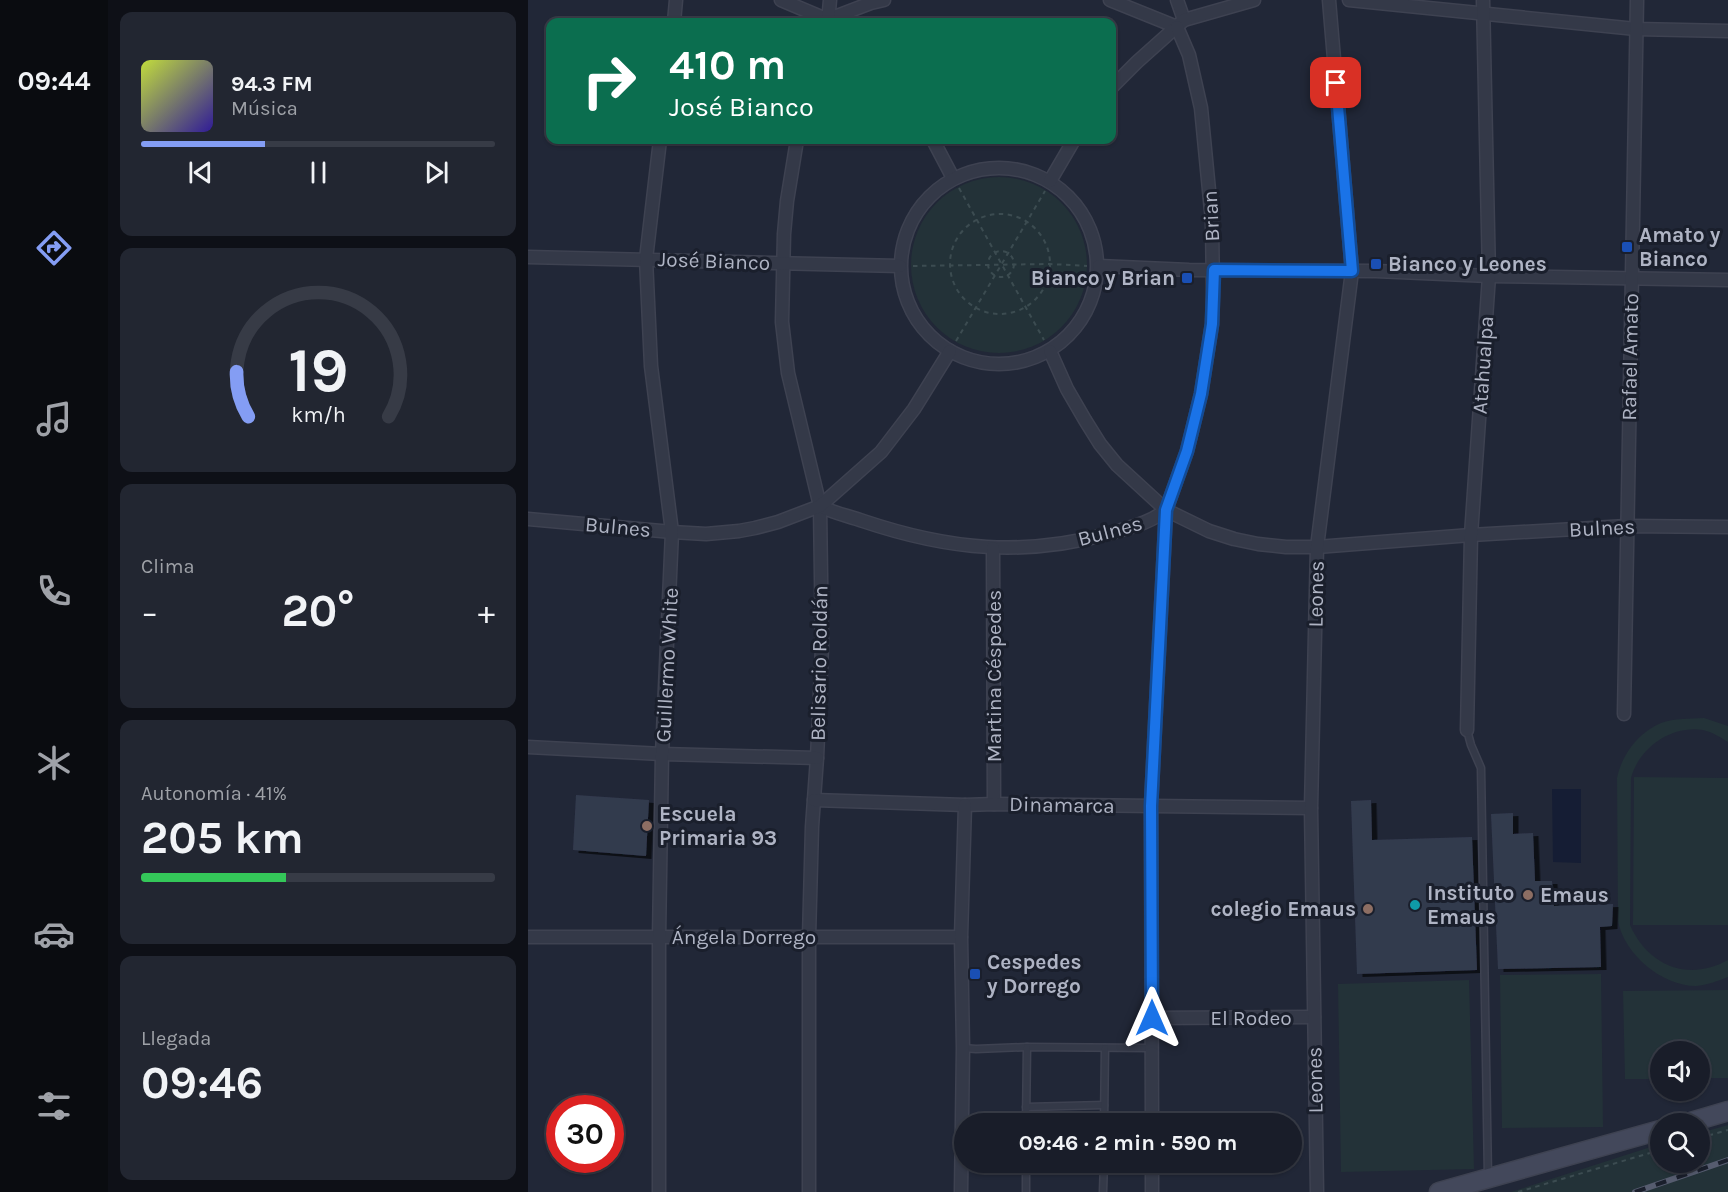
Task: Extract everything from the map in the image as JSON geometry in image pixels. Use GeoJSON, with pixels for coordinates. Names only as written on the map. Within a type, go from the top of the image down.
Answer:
{"type":"FeatureCollection","features":[{"type":"Feature","properties":{"kind":"street"},"geometry":{"type":"LineString","coordinates":[[674,18],[676,0]]}},
{"type":"Feature","properties":{"kind":"street"},"geometry":{"type":"LineString","coordinates":[[782,0],[821,18]]}},
{"type":"Feature","properties":{"kind":"street"},"geometry":{"type":"LineString","coordinates":[[830,0],[830,18]]}},
{"type":"Feature","properties":{"kind":"street"},"geometry":{"type":"LineString","coordinates":[[839,18],[871,3],[884,0]]}},
{"type":"Feature","properties":{"kind":"street"},"geometry":{"type":"LineString","coordinates":[[1110,0],[1181,23]]}},
{"type":"Feature","properties":{"kind":"street","name":"Brian"},"geometry":{"type":"LineString","coordinates":[[1152,1113],[1151,806],[1166,510],[1187,451],[1201,394],[1212,324],[1214,270],[1210,188],[1201,108],[1177,0]]}},
{"type":"Feature","properties":{"kind":"street"},"geometry":{"type":"LineString","coordinates":[[1116,83],[1181,23],[1254,0]]}},
{"type":"Feature","properties":{"kind":"street","name":"Leones"},"geometry":{"type":"LineString","coordinates":[[1317,1192],[1311,808],[1317,547],[1352,271],[1329,0]]}},
{"type":"Feature","properties":{"kind":"street"},"geometry":{"type":"LineString","coordinates":[[1349,0],[1636,29],[1728,31]]}},
{"type":"Feature","properties":{"kind":"street","name":"Atahualpa"},"geometry":{"type":"LineString","coordinates":[[1467,730],[1471,535],[1489,276],[1483,0]]}},
{"type":"Feature","properties":{"kind":"street","name":"Rafael Amato"},"geometry":{"type":"LineString","coordinates":[[1624,714],[1637,0]]}},
{"type":"Feature","properties":{"kind":"street","name":"Guillermo White"},"geometry":{"type":"LineString","coordinates":[[659,1192],[658,938],[662,754],[672,532],[651,366],[646,259],[660,144]]}},
{"type":"Feature","properties":{"kind":"street","name":"Belisario Roldán"},"geometry":{"type":"LineString","coordinates":[[796,144],[787,201],[782,322],[788,373],[820,506],[822,647],[809,937],[809,1192]]}},
{"type":"Feature","properties":{"kind":"street"},"geometry":{"type":"LineString","coordinates":[[935,144],[953,178]]}},
{"type":"Feature","properties":{"kind":"street"},"geometry":{"type":"LineString","coordinates":[[1050,181],[1072,144]]}},
{"type":"Feature","properties":{"kind":"street"},"geometry":{"type":"LineString","coordinates":[[985,167],[1019,168],[1050,181],[1076,203],[1092,231],[1099,266],[1096,289],[1086,314],[1071,334],[1050,351],[1026,361],[1000,364],[974,361],[950,351],[930,335],[914,315],[904,291],[900,266],[904,239],[914,214],[931,194],[953,178],[985,167]]}},
{"type":"Feature","properties":{"kind":"street","name":"José Bianco"},"geometry":{"type":"LineString","coordinates":[[528,257],[900,266]]}},
{"type":"Feature","properties":{"kind":"street"},"geometry":{"type":"LineString","coordinates":[[1099,266],[1728,280]]}},
{"type":"Feature","properties":{"kind":"street"},"geometry":{"type":"LineString","coordinates":[[820,506],[881,452],[914,410],[950,351]]}},
{"type":"Feature","properties":{"kind":"street"},"geometry":{"type":"LineString","coordinates":[[1050,351],[1067,389],[1100,444],[1125,472],[1166,510]]}},
{"type":"Feature","properties":{"kind":"street","name":"Bulnes"},"geometry":{"type":"LineString","coordinates":[[528,519],[706,534],[739,531],[777,522],[820,506],[920,538],[993,548],[1042,546],[1084,539],[1149,521],[1166,510],[1209,531],[1234,539],[1286,547],[1317,547],[1627,526],[1728,527]]}},
{"type":"Feature","properties":{"kind":"street","name":"Martina Céspedes"},"geometry":{"type":"LineString","coordinates":[[993,548],[994,804]]}},
{"type":"Feature","properties":{"kind":"street"},"geometry":{"type":"LineString","coordinates":[[528,747],[662,754],[817,758]]}},
{"type":"Feature","properties":{"kind":"street","name":"Dinamarca"},"geometry":{"type":"LineString","coordinates":[[814,800],[964,805],[1311,808]]}},
{"type":"Feature","properties":{"kind":"street"},"geometry":{"type":"LineString","coordinates":[[962,1192],[961,938],[964,805]]}},
{"type":"Feature","properties":{"kind":"street","name":"Ángela Dorrego"},"geometry":{"type":"LineString","coordinates":[[528,937],[961,938]]}},
{"type":"Feature","properties":{"kind":"street","name":"El Rodeo"},"geometry":{"type":"LineString","coordinates":[[1152,1018],[1314,1017]]}},
{"type":"Feature","properties":{"kind":"street"},"geometry":{"type":"LineString","coordinates":[[1710,1116],[1728,1111]]}},
{"type":"Feature","properties":{"kind":"street"},"geometry":{"type":"LineString","coordinates":[[1439,1192],[1650,1133]]}},
{"type":"Feature","properties":{"kind":"street"},"geometry":{"type":"LineString","coordinates":[[1152,1173],[1152,1192]]}},
{"type":"Feature","properties":{"kind":"lane"},"geometry":{"type":"LineString","coordinates":[[1467,730],[1481,768],[1488,1179]]}},
{"type":"Feature","properties":{"kind":"lane"},"geometry":{"type":"LineString","coordinates":[[1026,1113],[1027,1047]]}},
{"type":"Feature","properties":{"kind":"lane"},"geometry":{"type":"LineString","coordinates":[[1104,1113],[1105,1047]]}},
{"type":"Feature","properties":{"kind":"lane"},"geometry":{"type":"LineString","coordinates":[[963,1048],[1151,1048]]}},
{"type":"Feature","properties":{"kind":"lane"},"geometry":{"type":"LineString","coordinates":[[1026,1107],[1104,1104]]}},
{"type":"Feature","properties":{"kind":"lane"},"geometry":{"type":"LineString","coordinates":[[1026,1173],[1026,1192]]}},
{"type":"Feature","properties":{"kind":"lane"},"geometry":{"type":"LineString","coordinates":[[1103,1192],[1104,1173]]}},
{"type":"Feature","properties":{"kind":"path"},"geometry":{"type":"LineString","coordinates":[[953,178],[1050,351]]}},
{"type":"Feature","properties":{"kind":"path"},"geometry":{"type":"LineString","coordinates":[[950,351],[1050,181]]}},
{"type":"Feature","properties":{"kind":"path"},"geometry":{"type":"LineString","coordinates":[[1002,214],[1015,216],[1027,222],[1044,240],[1048,251],[1049,277],[1044,289],[1026,307],[1003,314],[990,313],[967,302],[952,279],[950,265],[957,239],[965,228],[976,220],[1002,214]]}},
{"type":"Feature","properties":{"kind":"path"},"geometry":{"type":"LineString","coordinates":[[995,252],[1008,253],[1013,259],[1012,272],[1001,278],[994,276],[988,264],[990,258],[995,252]]}},
{"type":"Feature","properties":{"kind":"path"},"geometry":{"type":"LineString","coordinates":[[900,266],[988,264],[1099,266]]}},
{"type":"Feature","properties":{"kind":"path"},"geometry":{"type":"LineString","coordinates":[[1710,1135],[1728,1130]]}},
{"type":"Feature","properties":{"kind":"path"},"geometry":{"type":"LineString","coordinates":[[1518,1192],[1650,1153]]}},
{"type":"Feature","properties":{"kind":"shaded area"},"geometry":{"type":"Polygon","coordinates":[[[999,177],[1033,184],[1048,192],[1061,203],[1072,216],[1080,231],[1087,265],[1080,299],[1072,314],[1061,327],[1048,338],[1033,346],[999,353],[965,346],[950,338],[937,327],[926,314],[918,299],[911,265],[918,231],[926,216],[937,203],[950,192],[965,184],[999,177]]]}},
{"type":"Feature","properties":{"kind":"shaded area"},"geometry":{"type":"Polygon","coordinates":[[[1704,718],[1728,726],[1728,742],[1703,730],[1691,729],[1668,735],[1649,748],[1641,757],[1631,778],[1630,925],[1647,951],[1658,960],[1671,966],[1698,970],[1728,960],[1728,977],[1696,986],[1683,985],[1670,980],[1646,966],[1628,945],[1622,933],[1618,921],[1617,778],[1627,753],[1645,732],[1666,721],[1704,718]]]}},
{"type":"Feature","properties":{"kind":"shaded area"},"geometry":{"type":"Polygon","coordinates":[[[1634,777],[1728,778],[1728,925],[1633,925],[1634,777]]]}},
{"type":"Feature","properties":{"kind":"shaded area"},"geometry":{"type":"Polygon","coordinates":[[[1601,974],[1603,1127],[1502,1128],[1500,975],[1601,974]]]}},
{"type":"Feature","properties":{"kind":"shaded area"},"geometry":{"type":"Polygon","coordinates":[[[1469,980],[1474,1169],[1341,1172],[1338,984],[1469,980]]]}},
{"type":"Feature","properties":{"kind":"shaded area"},"geometry":{"type":"Polygon","coordinates":[[[1728,990],[1728,1078],[1710,1078],[1710,1041],[1650,1041],[1650,1079],[1625,1079],[1623,991],[1728,990]]]}},
{"type":"Feature","properties":{"kind":"shaded area"},"geometry":{"type":"Polygon","coordinates":[[[1728,1125],[1728,1192],[1511,1192],[1650,1147],[1650,1173],[1710,1173],[1710,1130],[1728,1125]]]}},
{"type":"Feature","properties":{"kind":"water"},"geometry":{"type":"Polygon","coordinates":[[[1552,789],[1581,789],[1581,863],[1553,862],[1552,789]]]}},
{"type":"Feature","properties":{"kind":"building"},"geometry":{"type":"Polygon","coordinates":[[[576,795],[649,800],[646,856],[573,850],[576,795]]]}},
{"type":"Feature","properties":{"kind":"building","name":"Instituto Emaus"},"geometry":{"type":"Polygon","coordinates":[[[1371,800],[1372,840],[1472,837],[1477,970],[1357,974],[1351,801],[1371,800]]]}},
{"type":"Feature","properties":{"kind":"building"},"geometry":{"type":"Polygon","coordinates":[[[1513,813],[1513,834],[1533,833],[1535,881],[1552,881],[1554,906],[1613,904],[1612,926],[1600,927],[1601,967],[1498,969],[1491,814],[1513,813]]]}},
{"type":"Feature","properties":{"kind":"railway"},"geometry":{"type":"LineString","coordinates":[[1635,1192],[1728,1160]]}},
{"type":"Feature","properties":{"kind":"place","name":"Amato y Bianco"},"geometry":{"type":"Point","coordinates":[1627,247]}},
{"type":"Feature","properties":{"kind":"place","name":"Bianco y Leones"},"geometry":{"type":"Point","coordinates":[1376,264]}},
{"type":"Feature","properties":{"kind":"place","name":"Bianco y Brian"},"geometry":{"type":"Point","coordinates":[1187,278]}},
{"type":"Feature","properties":{"kind":"place","name":"Escuela Primaria 93"},"geometry":{"type":"Point","coordinates":[647,826]}},
{"type":"Feature","properties":{"kind":"place","name":"Emaus"},"geometry":{"type":"Point","coordinates":[1528,895]}},
{"type":"Feature","properties":{"kind":"place","name":"Instituto Emaus"},"geometry":{"type":"Point","coordinates":[1415,905]}},
{"type":"Feature","properties":{"kind":"place","name":"colegio Emaus"},"geometry":{"type":"Point","coordinates":[1368,909]}},
{"type":"Feature","properties":{"kind":"place","name":"Cespedes y Dorrego"},"geometry":{"type":"Point","coordinates":[975,974]}},
{"type":"Feature","properties":{"kind":"route"},"geometry":{"type":"LineString","coordinates":[[1152,1018],[1151,806],[1166,510],[1187,451],[1201,394],[1212,324],[1214,270],[1352,271],[1336,83]]}}]}
